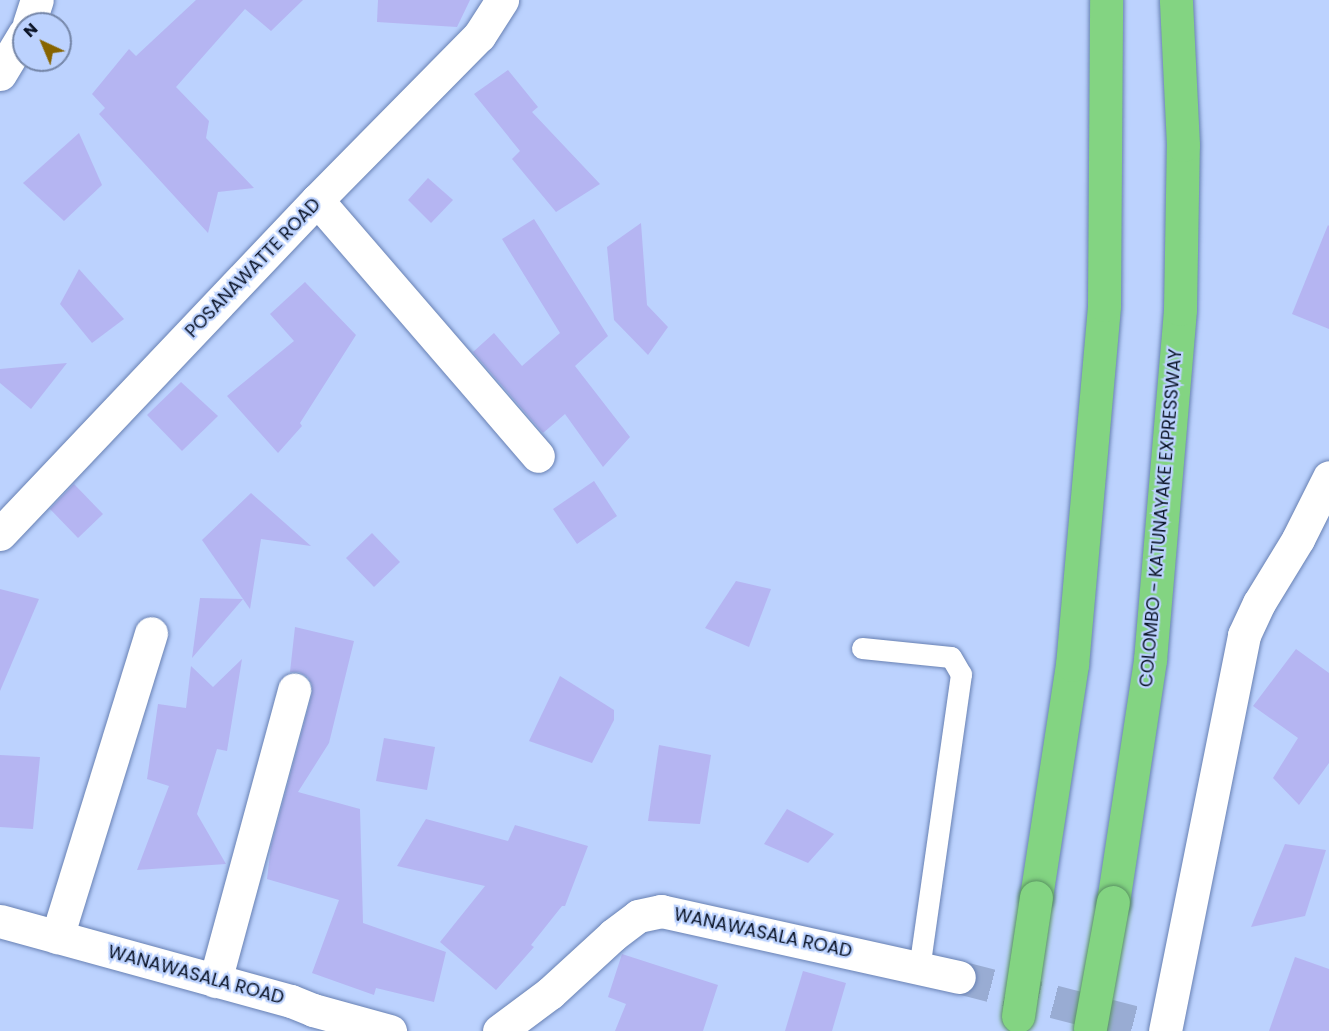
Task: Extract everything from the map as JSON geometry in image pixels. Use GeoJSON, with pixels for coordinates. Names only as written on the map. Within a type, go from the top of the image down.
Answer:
{"type":"FeatureCollection","features":[{"type":"Feature","properties":{"kind":"highway"},"geometry":{"type":"LineString","coordinates":[[1016,1023],[1072,665],[1104,305],[1106,0]]}},
{"type":"Feature","properties":{"kind":"highway","name":"COLOMBO - KATUNAYAKE EXPRESSWAY"},"geometry":{"type":"LineString","coordinates":[[1089,1029],[1113,902],[1150,660],[1180,309],[1184,145],[1176,0]]}},
{"type":"Feature","properties":{"kind":"street","name":"POSANAWATTE ROAD"},"geometry":{"type":"LineString","coordinates":[[0,534],[317,200],[478,36],[502,0]]}},
{"type":"Feature","properties":{"kind":"street"},"geometry":{"type":"LineString","coordinates":[[0,74],[12,54]]}},
{"type":"Feature","properties":{"kind":"street"},"geometry":{"type":"LineString","coordinates":[[317,200],[537,456]]}},
{"type":"Feature","properties":{"kind":"street"},"geometry":{"type":"LineString","coordinates":[[1156,1028],[1244,635],[1259,603],[1298,540],[1329,477]]}},
{"type":"Feature","properties":{"kind":"street"},"geometry":{"type":"LineString","coordinates":[[57,937],[151,633]]}},
{"type":"Feature","properties":{"kind":"street"},"geometry":{"type":"LineString","coordinates":[[215,981],[294,690]]}},
{"type":"Feature","properties":{"kind":"street","name":"WANAWASALA ROAD"},"geometry":{"type":"LineString","coordinates":[[500,1031],[550,993],[638,916],[661,911],[959,977]]}},
{"type":"Feature","properties":{"kind":"street","name":"WANAWASALA ROAD"},"geometry":{"type":"LineString","coordinates":[[0,921],[291,1001],[304,1021],[390,1031]]}},
{"type":"Feature","properties":{"kind":"lane"},"geometry":{"type":"LineString","coordinates":[[862,648],[951,657],[961,674],[919,968]]}},
{"type":"Feature","properties":{"kind":"building"},"geometry":{"type":"Polygon","coordinates":[[[196,0],[303,0],[271,31],[245,9],[176,87],[209,121],[206,138],[254,188],[218,192],[208,233],[99,114],[105,108],[92,94],[129,49],[136,56],[196,0]]]}},
{"type":"Feature","properties":{"kind":"building"},"geometry":{"type":"Polygon","coordinates":[[[378,0],[470,0],[457,27],[377,22],[378,0]]]}},
{"type":"Feature","properties":{"kind":"building"},"geometry":{"type":"Polygon","coordinates":[[[508,70],[538,107],[532,112],[600,184],[556,212],[512,159],[520,151],[474,94],[508,70]]]}},
{"type":"Feature","properties":{"kind":"building"},"geometry":{"type":"Polygon","coordinates":[[[79,133],[102,185],[64,221],[23,183],[79,133]]]}},
{"type":"Feature","properties":{"kind":"building"},"geometry":{"type":"Polygon","coordinates":[[[428,178],[453,200],[431,223],[408,200],[428,178]]]}},
{"type":"Feature","properties":{"kind":"building"},"geometry":{"type":"Polygon","coordinates":[[[534,219],[608,336],[575,366],[630,437],[603,467],[565,414],[543,433],[473,352],[494,333],[522,366],[560,333],[502,239],[534,219]]]}},
{"type":"Feature","properties":{"kind":"building"},"geometry":{"type":"Polygon","coordinates":[[[641,223],[647,305],[668,327],[648,355],[614,320],[607,247],[641,223]]]}},
{"type":"Feature","properties":{"kind":"building"},"geometry":{"type":"Polygon","coordinates":[[[1329,226],[1329,329],[1292,314],[1329,226]]]}},
{"type":"Feature","properties":{"kind":"building"},"geometry":{"type":"Polygon","coordinates":[[[79,269],[124,319],[92,343],[60,304],[79,269]]]}},
{"type":"Feature","properties":{"kind":"building"},"geometry":{"type":"Polygon","coordinates":[[[305,282],[356,335],[300,423],[302,426],[278,453],[227,396],[294,341],[270,314],[305,282]]]}},
{"type":"Feature","properties":{"kind":"building"},"geometry":{"type":"Polygon","coordinates":[[[67,363],[31,409],[0,383],[0,369],[67,363]]]}},
{"type":"Feature","properties":{"kind":"building"},"geometry":{"type":"Polygon","coordinates":[[[181,382],[218,416],[182,451],[147,415],[181,382]]]}},
{"type":"Feature","properties":{"kind":"building"},"geometry":{"type":"Polygon","coordinates":[[[594,481],[617,516],[577,544],[553,509],[594,481]]]}},
{"type":"Feature","properties":{"kind":"building"},"geometry":{"type":"Polygon","coordinates":[[[74,484],[103,514],[78,538],[50,509],[74,484]]]}},
{"type":"Feature","properties":{"kind":"building"},"geometry":{"type":"Polygon","coordinates":[[[251,493],[311,546],[261,539],[250,609],[202,540],[251,493]]]}},
{"type":"Feature","properties":{"kind":"building"},"geometry":{"type":"Polygon","coordinates":[[[372,533],[400,562],[374,587],[346,558],[372,533]]]}},
{"type":"Feature","properties":{"kind":"building"},"geometry":{"type":"Polygon","coordinates":[[[736,581],[771,589],[749,647],[705,628],[736,581]]]}},
{"type":"Feature","properties":{"kind":"building"},"geometry":{"type":"Polygon","coordinates":[[[0,589],[39,599],[0,691],[0,589]]]}},
{"type":"Feature","properties":{"kind":"building"},"geometry":{"type":"Polygon","coordinates":[[[200,598],[243,599],[192,658],[200,598]]]}},
{"type":"Feature","properties":{"kind":"building"},"geometry":{"type":"Polygon","coordinates":[[[295,627],[354,641],[329,743],[298,792],[360,809],[363,923],[446,952],[434,1002],[376,988],[374,995],[312,973],[339,900],[267,879],[271,846],[312,694],[312,685],[308,677],[299,672],[290,672],[295,627]]]}},
{"type":"Feature","properties":{"kind":"building"},"geometry":{"type":"Polygon","coordinates":[[[1296,649],[1329,673],[1329,763],[1299,805],[1273,778],[1298,738],[1253,706],[1296,649]]]}},
{"type":"Feature","properties":{"kind":"building"},"geometry":{"type":"Polygon","coordinates":[[[242,659],[227,751],[217,749],[197,814],[226,864],[137,870],[169,786],[147,779],[158,704],[186,708],[191,666],[213,687],[242,659]]]}},
{"type":"Feature","properties":{"kind":"building"},"geometry":{"type":"Polygon","coordinates":[[[560,676],[614,710],[614,720],[592,763],[529,741],[560,676]]]}},
{"type":"Feature","properties":{"kind":"building"},"geometry":{"type":"Polygon","coordinates":[[[384,738],[435,747],[427,790],[376,781],[384,738]]]}},
{"type":"Feature","properties":{"kind":"building"},"geometry":{"type":"Polygon","coordinates":[[[659,745],[711,755],[700,824],[648,821],[659,745]]]}},
{"type":"Feature","properties":{"kind":"building"},"geometry":{"type":"Polygon","coordinates":[[[0,755],[40,757],[33,829],[0,827],[0,755]]]}},
{"type":"Feature","properties":{"kind":"building"},"geometry":{"type":"Polygon","coordinates":[[[787,809],[834,834],[808,863],[764,844],[787,809]]]}},
{"type":"Feature","properties":{"kind":"building"},"geometry":{"type":"Polygon","coordinates":[[[426,819],[508,841],[515,825],[588,846],[565,906],[562,906],[531,945],[534,947],[496,990],[440,942],[485,886],[397,866],[426,819]]]}},
{"type":"Feature","properties":{"kind":"building"},"geometry":{"type":"Polygon","coordinates":[[[1285,844],[1326,850],[1305,916],[1251,927],[1285,844]]]}},
{"type":"Feature","properties":{"kind":"building"},"geometry":{"type":"Polygon","coordinates":[[[622,954],[718,985],[703,1031],[615,1031],[626,1004],[608,997],[622,954]]]}},
{"type":"Feature","properties":{"kind":"building"},"geometry":{"type":"Polygon","coordinates":[[[1295,957],[1329,969],[1329,1031],[1269,1031],[1295,957]]]}},
{"type":"Feature","properties":{"kind":"building"},"geometry":{"type":"Polygon","coordinates":[[[803,971],[846,983],[832,1031],[785,1031],[803,971]]]}},
{"type":"Feature","properties":{"kind":"tunnel"},"geometry":{"type":"LineString","coordinates":[[959,977],[1138,1023]]}}]}
